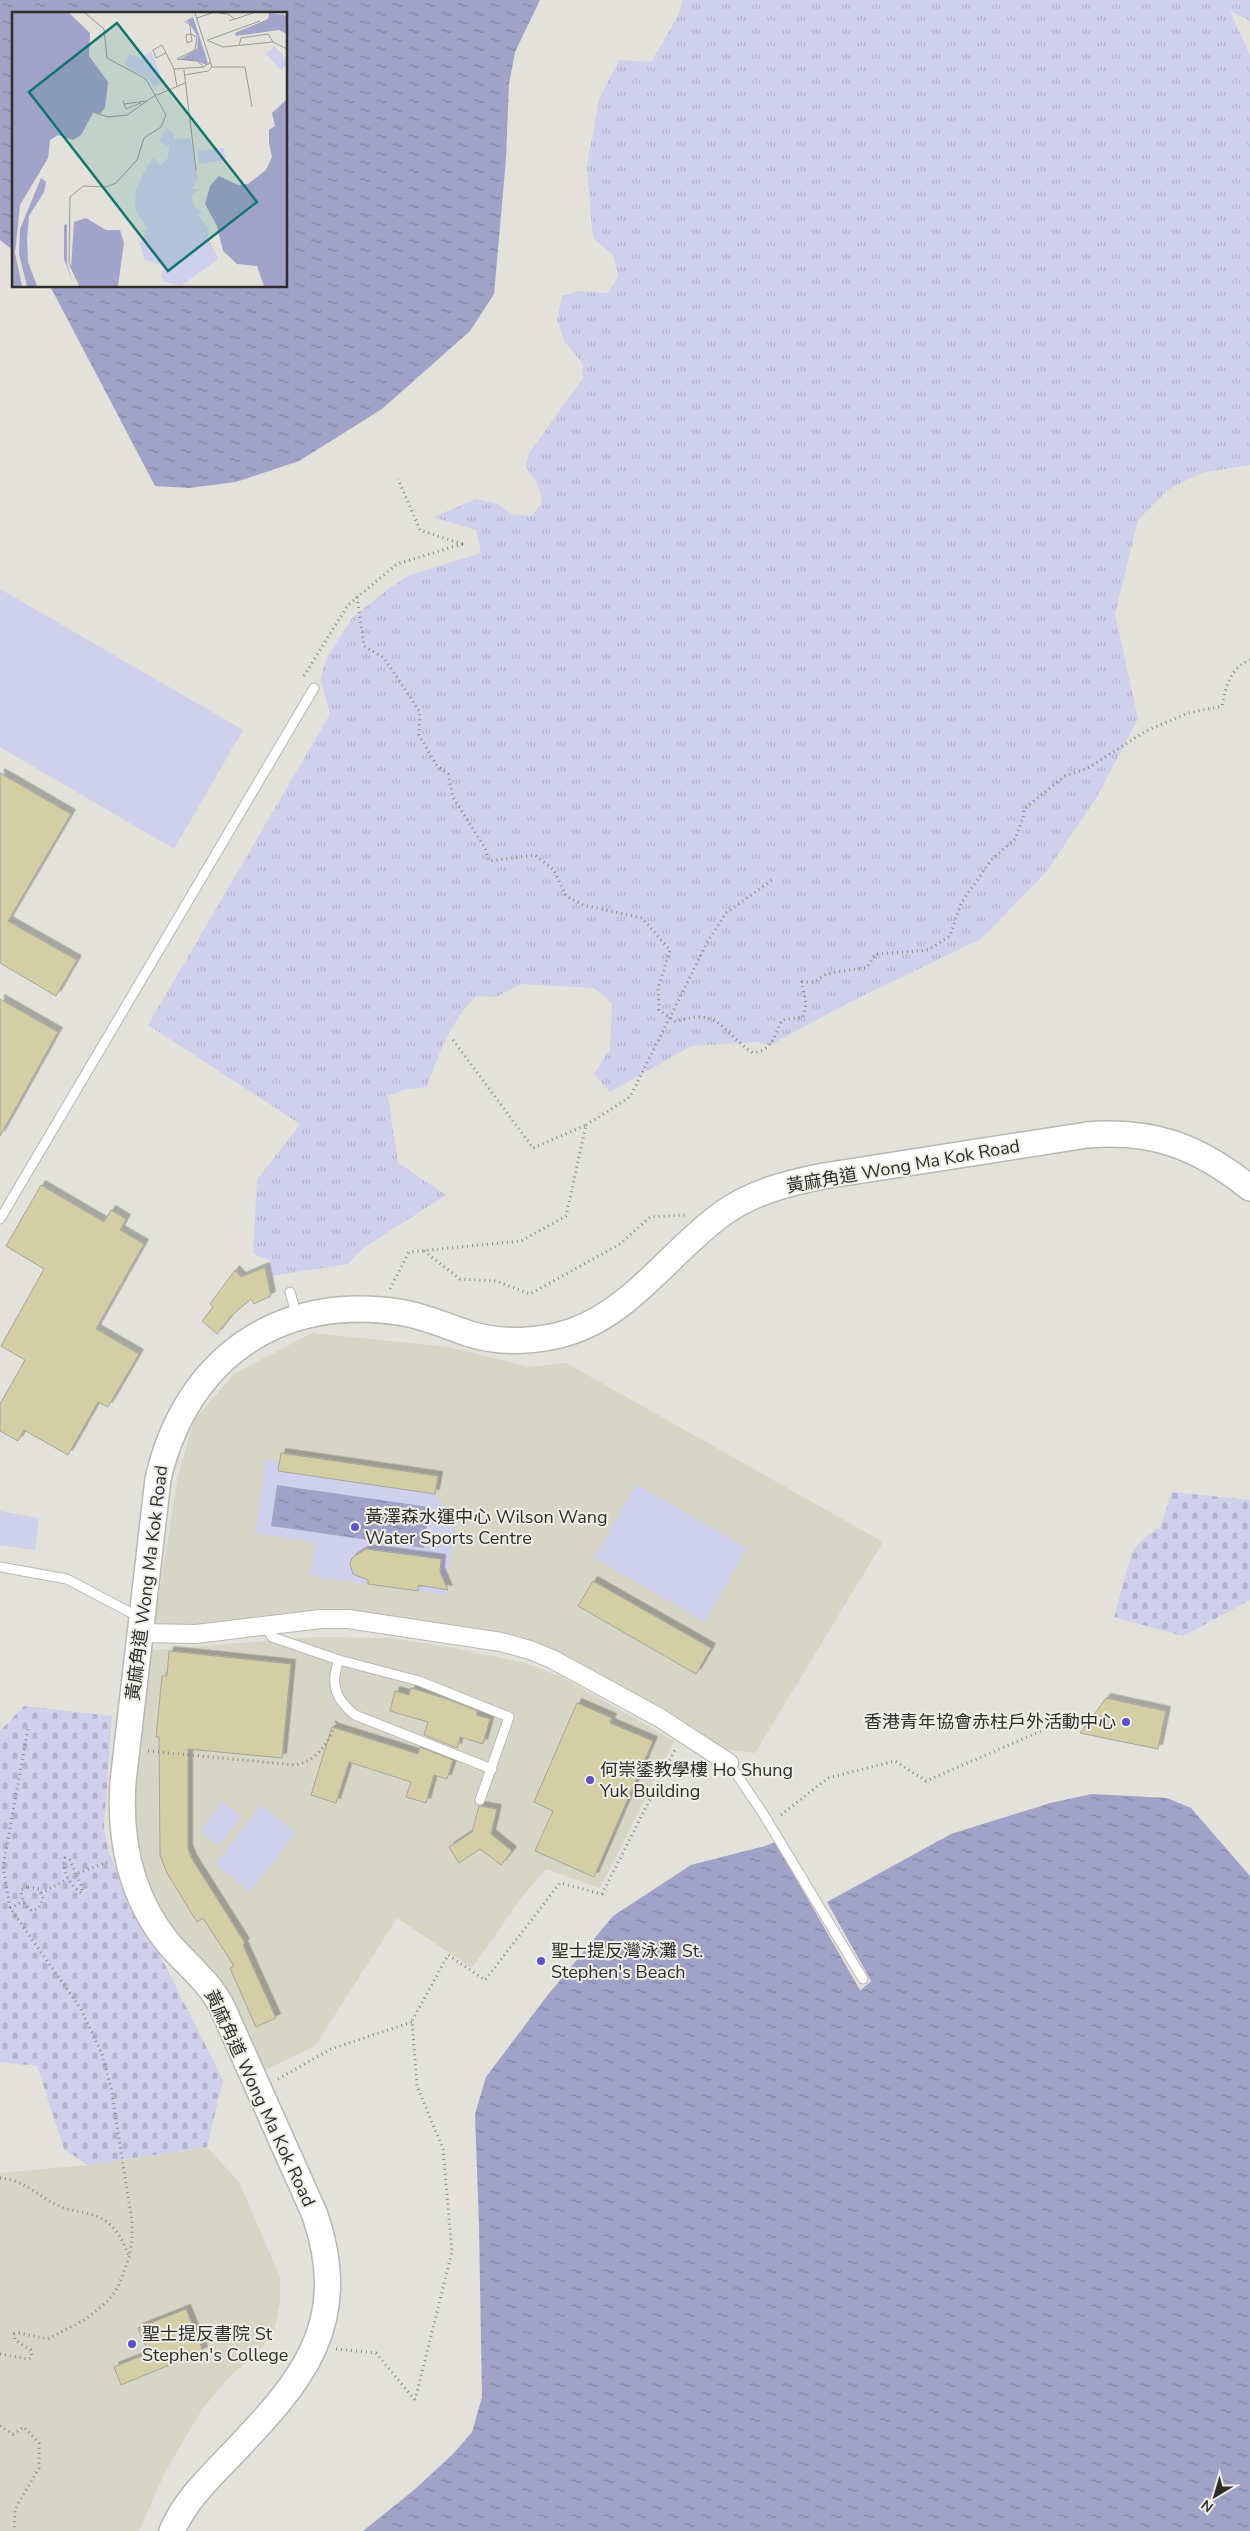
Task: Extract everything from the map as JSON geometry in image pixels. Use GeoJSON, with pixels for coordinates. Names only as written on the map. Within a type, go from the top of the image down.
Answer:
{"type":"FeatureCollection","features":[{"type":"Feature","properties":{"kind":"street","name":"黃麻角道 Wong Ma Kok Road"},"geometry":{"type":"LineString","coordinates":[[172,2531],[181,2514],[198,2490],[270,2414],[302,2373],[315,2348],[322,2325],[328,2285],[324,2249],[314,2215],[223,2009],[210,1986],[170,1945],[151,1918],[128,1862],[121,1820],[121,1803],[158,1479],[165,1450],[177,1419],[203,1381],[233,1351],[263,1332],[298,1317],[343,1309],[379,1310],[416,1316],[486,1338],[520,1340],[555,1336],[590,1324],[606,1314],[710,1223],[736,1204],[766,1191],[824,1176],[1087,1136],[1137,1135],[1180,1145],[1213,1161],[1250,1188]]}},
{"type":"Feature","properties":{"kind":"street"},"geometry":{"type":"LineString","coordinates":[[141,1626],[196,1634],[321,1619],[359,1620],[518,1646],[547,1657],[660,1718],[729,1763]]}},
{"type":"Feature","properties":{"kind":"lane"},"geometry":{"type":"LineString","coordinates":[[0,1219],[314,688]]}},
{"type":"Feature","properties":{"kind":"lane"},"geometry":{"type":"LineString","coordinates":[[290,1292],[298,1317]]}},
{"type":"Feature","properties":{"kind":"lane"},"geometry":{"type":"LineString","coordinates":[[0,1567],[67,1579],[141,1626]]}},
{"type":"Feature","properties":{"kind":"lane"},"geometry":{"type":"LineString","coordinates":[[266,1626],[272,1637],[339,1660],[419,1682],[509,1717],[480,1800]]}},
{"type":"Feature","properties":{"kind":"lane"},"geometry":{"type":"LineString","coordinates":[[339,1660],[333,1676],[336,1692],[343,1706],[355,1715],[492,1769]]}},
{"type":"Feature","properties":{"kind":"lane"},"geometry":{"type":"LineString","coordinates":[[729,1763],[770,1825],[863,1979]]}},
{"type":"Feature","properties":{"kind":"path"},"geometry":{"type":"LineString","coordinates":[[314,688],[303,679],[348,605],[396,564],[462,544],[420,530],[398,480]]}},
{"type":"Feature","properties":{"kind":"path"},"geometry":{"type":"LineString","coordinates":[[357,597],[364,646],[384,658],[420,712],[419,735],[437,766],[448,774],[453,797],[485,848],[489,861],[535,855],[554,870],[566,896],[583,905],[642,918],[670,950],[658,988],[659,1010],[676,1022],[692,1017],[710,1017],[722,1025],[737,1043],[753,1053],[763,1052],[773,1043],[782,1020],[803,1017],[806,1004],[802,982],[814,982],[826,974],[867,967],[876,954],[928,950],[950,936],[961,903],[992,859],[1015,839],[1023,818],[1024,809],[1066,776],[1088,768],[1146,730],[1188,713],[1222,706],[1227,681],[1240,664],[1250,660]]}},
{"type":"Feature","properties":{"kind":"path"},"geometry":{"type":"LineString","coordinates":[[453,1040],[533,1148],[586,1125],[630,1097],[708,942],[726,913],[772,880]]}},
{"type":"Feature","properties":{"kind":"path"},"geometry":{"type":"LineString","coordinates":[[379,1310],[409,1252],[521,1241],[566,1216],[586,1125]]}},
{"type":"Feature","properties":{"kind":"path"},"geometry":{"type":"LineString","coordinates":[[424,1250],[460,1279],[496,1282],[530,1294],[620,1244],[650,1217],[687,1215]]}},
{"type":"Feature","properties":{"kind":"path"},"geometry":{"type":"LineString","coordinates":[[145,1751],[304,1764],[310,1761],[330,1740],[343,1706]]}},
{"type":"Feature","properties":{"kind":"path"},"geometry":{"type":"LineString","coordinates":[[0,2354],[29,2359],[32,2356],[31,2350],[16,2340],[14,2334],[18,2333],[44,2340],[86,2319],[109,2300],[118,2287],[129,2258],[132,2241],[130,2200],[111,2088],[102,2054],[81,2009],[10,1908],[3,1867],[28,1728]]}},
{"type":"Feature","properties":{"kind":"path"},"geometry":{"type":"LineString","coordinates":[[770,1825],[828,1778],[895,1761],[926,1781],[1041,1731]]}},
{"type":"Feature","properties":{"kind":"path"},"geometry":{"type":"LineString","coordinates":[[327,2348],[376,2353],[415,2400],[452,2252],[443,2149],[417,2086],[412,2022],[448,1955],[485,1980],[560,1883],[602,1894],[675,1749]]}},
{"type":"Feature","properties":{"kind":"path"},"geometry":{"type":"LineString","coordinates":[[65,1858],[70,1860],[76,1874],[82,1887],[82,1893],[68,1879],[64,1863],[65,1858]]}},
{"type":"Feature","properties":{"kind":"path"},"geometry":{"type":"LineString","coordinates":[[76,1874],[86,1870]]}},
{"type":"Feature","properties":{"kind":"path"},"geometry":{"type":"LineString","coordinates":[[41,1893],[68,1879]]}},
{"type":"Feature","properties":{"kind":"path"},"geometry":{"type":"LineString","coordinates":[[34,1887],[41,1893],[43,1904],[32,1911],[24,1901],[21,1890],[34,1887]]}},
{"type":"Feature","properties":{"kind":"path"},"geometry":{"type":"LineString","coordinates":[[10,1908],[24,1901]]}},
{"type":"Feature","properties":{"kind":"path"},"geometry":{"type":"LineString","coordinates":[[271,2083],[331,2049],[412,2022]]}},
{"type":"Feature","properties":{"kind":"path"},"geometry":{"type":"LineString","coordinates":[[0,2178],[12,2179],[61,2207],[87,2211],[107,2222],[121,2237],[129,2258]]}},
{"type":"Feature","properties":{"kind":"path"},"geometry":{"type":"LineString","coordinates":[[0,2426],[13,2434],[24,2427],[40,2443],[39,2468],[14,2509],[14,2531]]}},
{"type":"Feature","properties":{"kind":"shaded area"},"geometry":{"type":"Polygon","coordinates":[[[312,1333],[449,1347],[529,1367],[566,1363],[883,1542],[755,1753],[721,1749],[585,1666],[534,1643],[380,1614],[311,1613],[153,1632],[178,1476],[194,1420],[234,1374],[312,1333]]]}},
{"type":"Feature","properties":{"kind":"shaded area"},"geometry":{"type":"Polygon","coordinates":[[[315,1637],[391,1638],[454,1648],[524,1663],[562,1677],[674,1741],[600,1888],[546,1869],[522,1897],[472,1968],[397,1918],[315,2046],[254,2075],[175,1942],[146,1883],[126,1812],[142,1651],[315,1637]]]}},
{"type":"Feature","properties":{"kind":"shaded area","name":"聖士提反書院 St Stephen's College"},"geometry":{"type":"Polygon","coordinates":[[[207,2147],[239,2182],[280,2277],[280,2303],[274,2331],[255,2356],[234,2372],[203,2408],[165,2472],[139,2531],[0,2531],[0,2173],[88,2165],[207,2147]]]}},
{"type":"Feature","properties":{"kind":"green space"},"geometry":{"type":"Polygon","coordinates":[[[683,0],[1250,0],[1250,21],[1230,11],[1250,55],[1250,465],[1201,473],[1169,489],[1138,520],[1115,614],[1138,719],[1098,795],[1047,871],[981,939],[850,1002],[770,1045],[756,1042],[691,1046],[610,1092],[594,1074],[610,1049],[612,1003],[594,988],[521,984],[496,997],[476,996],[452,1027],[427,1087],[403,1090],[388,1096],[398,1163],[446,1195],[362,1249],[348,1264],[272,1276],[270,1260],[253,1254],[257,1180],[300,1124],[148,1025],[330,714],[321,679],[326,659],[352,618],[391,587],[410,575],[481,553],[476,530],[433,517],[476,499],[498,504],[511,514],[532,516],[542,502],[538,487],[527,468],[528,458],[530,452],[583,378],[582,363],[565,342],[557,321],[562,296],[579,291],[608,293],[618,276],[613,255],[595,240],[592,230],[587,166],[599,99],[619,60],[651,62],[677,18],[683,0]]]}},
{"type":"Feature","properties":{"kind":"green space"},"geometry":{"type":"Polygon","coordinates":[[[0,589],[243,730],[174,849],[0,747],[0,589]]]}},
{"type":"Feature","properties":{"kind":"green space","name":"黃澤森水運中心 Wilson Wang Water Sports Centre"},"geometry":{"type":"Polygon","coordinates":[[[281,1453],[438,1476],[435,1495],[455,1521],[445,1595],[310,1576],[315,1542],[255,1533],[266,1460],[279,1462],[281,1453]]]}},
{"type":"Feature","properties":{"kind":"green space"},"geometry":{"type":"Polygon","coordinates":[[[636,1484],[747,1548],[705,1622],[594,1558],[636,1484]]]}},
{"type":"Feature","properties":{"kind":"green space"},"geometry":{"type":"Polygon","coordinates":[[[1172,1492],[1250,1500],[1250,1600],[1183,1636],[1114,1617],[1132,1552],[1144,1538],[1160,1527],[1172,1492]]]}},
{"type":"Feature","properties":{"kind":"green space"},"geometry":{"type":"Polygon","coordinates":[[[0,1511],[39,1518],[35,1550],[0,1545],[0,1511]]]}},
{"type":"Feature","properties":{"kind":"green space"},"geometry":{"type":"Polygon","coordinates":[[[24,1706],[112,1716],[104,1828],[109,1854],[223,2080],[207,2147],[88,2165],[64,2149],[37,2066],[0,2062],[0,1731],[24,1706]]]}},
{"type":"Feature","properties":{"kind":"green space"},"geometry":{"type":"Polygon","coordinates":[[[222,1802],[241,1817],[219,1846],[200,1831],[222,1802]]]}},
{"type":"Feature","properties":{"kind":"green space"},"geometry":{"type":"Polygon","coordinates":[[[261,1805],[296,1833],[250,1892],[215,1864],[261,1805]]]}},
{"type":"Feature","properties":{"kind":"water"},"geometry":{"type":"Polygon","coordinates":[[[0,0],[540,0],[515,52],[509,84],[506,159],[494,294],[470,331],[382,409],[299,461],[236,482],[189,488],[155,486],[51,288],[288,288],[288,12],[12,12],[12,249],[0,240],[0,0]]]}},
{"type":"Feature","properties":{"kind":"water"},"geometry":{"type":"Polygon","coordinates":[[[277,1485],[429,1507],[424,1548],[271,1526],[277,1485]]]}},
{"type":"Feature","properties":{"kind":"water"},"geometry":{"type":"Polygon","coordinates":[[[1092,1794],[1167,1798],[1191,1808],[1250,1876],[1250,2531],[363,2531],[414,2490],[454,2453],[472,2432],[482,2397],[475,2114],[486,2077],[547,1996],[613,1916],[691,1865],[775,1842],[861,1990],[871,1981],[827,1902],[951,1834],[1050,1803],[1092,1794]]]}},
{"type":"Feature","properties":{"kind":"pier"},"geometry":{"type":"Polygon","coordinates":[[[777,1841],[861,1986],[868,1981],[824,1903],[825,1900],[871,1981],[860,1990],[775,1842],[777,1841]]]}},
{"type":"Feature","properties":{"kind":"building"},"geometry":{"type":"Polygon","coordinates":[[[0,773],[71,814],[8,921],[77,960],[56,996],[0,963],[0,773]]]}},
{"type":"Feature","properties":{"kind":"building"},"geometry":{"type":"Polygon","coordinates":[[[0,999],[58,1032],[0,1136],[0,999]]]}},
{"type":"Feature","properties":{"kind":"building"},"geometry":{"type":"Polygon","coordinates":[[[41,1185],[104,1222],[111,1210],[126,1219],[120,1230],[144,1244],[96,1329],[139,1354],[108,1407],[98,1402],[68,1455],[24,1430],[18,1441],[0,1431],[0,1404],[25,1360],[1,1346],[44,1269],[6,1246],[41,1185]]]}},
{"type":"Feature","properties":{"kind":"building"},"geometry":{"type":"Polygon","coordinates":[[[265,1267],[271,1296],[254,1304],[251,1299],[231,1316],[217,1334],[202,1321],[213,1307],[210,1304],[235,1270],[241,1277],[265,1267]]]}},
{"type":"Feature","properties":{"kind":"building"},"geometry":{"type":"Polygon","coordinates":[[[281,1453],[438,1476],[435,1494],[278,1471],[281,1453]]]}},
{"type":"Feature","properties":{"kind":"building"},"geometry":{"type":"Polygon","coordinates":[[[366,1549],[441,1559],[440,1572],[448,1590],[418,1585],[418,1591],[368,1584],[368,1580],[353,1574],[350,1564],[352,1558],[366,1549]]]}},
{"type":"Feature","properties":{"kind":"building"},"geometry":{"type":"Polygon","coordinates":[[[593,1581],[711,1648],[696,1674],[578,1606],[593,1581]]]}},
{"type":"Feature","properties":{"kind":"building"},"geometry":{"type":"Polygon","coordinates":[[[169,1651],[291,1664],[282,1758],[188,1749],[188,1849],[192,1859],[245,1943],[243,1945],[276,2018],[256,2027],[230,1968],[234,1966],[203,1918],[197,1922],[167,1873],[160,1855],[159,1737],[156,1737],[162,1676],[167,1676],[169,1651]]]}},
{"type":"Feature","properties":{"kind":"building"},"geometry":{"type":"Polygon","coordinates":[[[411,1688],[478,1711],[476,1715],[490,1719],[483,1744],[460,1737],[457,1748],[424,1735],[428,1722],[390,1711],[395,1691],[409,1695],[411,1688]]]}},
{"type":"Feature","properties":{"kind":"building","name":"香港青年協會赤柱戶外活動中心"},"geometry":{"type":"Polygon","coordinates":[[[1106,1698],[1166,1711],[1158,1749],[1080,1733],[1106,1698]]]}},
{"type":"Feature","properties":{"kind":"building","name":"何崇鋈教學樓 Ho Shung Yuk Building"},"geometry":{"type":"Polygon","coordinates":[[[577,1703],[612,1718],[610,1723],[653,1741],[594,1877],[535,1851],[553,1811],[534,1802],[577,1703]]]}},
{"type":"Feature","properties":{"kind":"building"},"geometry":{"type":"Polygon","coordinates":[[[332,1727],[418,1754],[420,1747],[453,1760],[447,1779],[434,1775],[426,1803],[406,1797],[411,1782],[349,1762],[336,1803],[311,1795],[332,1727]]]}},
{"type":"Feature","properties":{"kind":"building"},"geometry":{"type":"Polygon","coordinates":[[[479,1806],[497,1809],[491,1834],[512,1851],[501,1865],[480,1849],[459,1863],[449,1847],[472,1832],[479,1806]]]}},
{"type":"Feature","properties":{"kind":"building"},"geometry":{"type":"Polygon","coordinates":[[[186,2309],[203,2351],[121,2385],[114,2367],[149,2353],[138,2328],[186,2309]]]}},
{"type":"Feature","properties":{"kind":"place","name":"黃澤森水運中心 Wilson Wang Water Sports Centre"},"geometry":{"type":"Point","coordinates":[355,1527]}},
{"type":"Feature","properties":{"kind":"place","name":"香港青年協會赤柱戶外活動中心"},"geometry":{"type":"Point","coordinates":[1126,1722]}},
{"type":"Feature","properties":{"kind":"place","name":"何崇鋈教學樓 Ho Shung Yuk Building"},"geometry":{"type":"Point","coordinates":[590,1780]}},
{"type":"Feature","properties":{"kind":"place","name":"聖士提反灣泳灘 St. Stephen's Beach"},"geometry":{"type":"Point","coordinates":[541,1961]}},
{"type":"Feature","properties":{"kind":"place","name":"聖士提反書院 St Stephen's College"},"geometry":{"type":"Point","coordinates":[132,2344]}}]}
